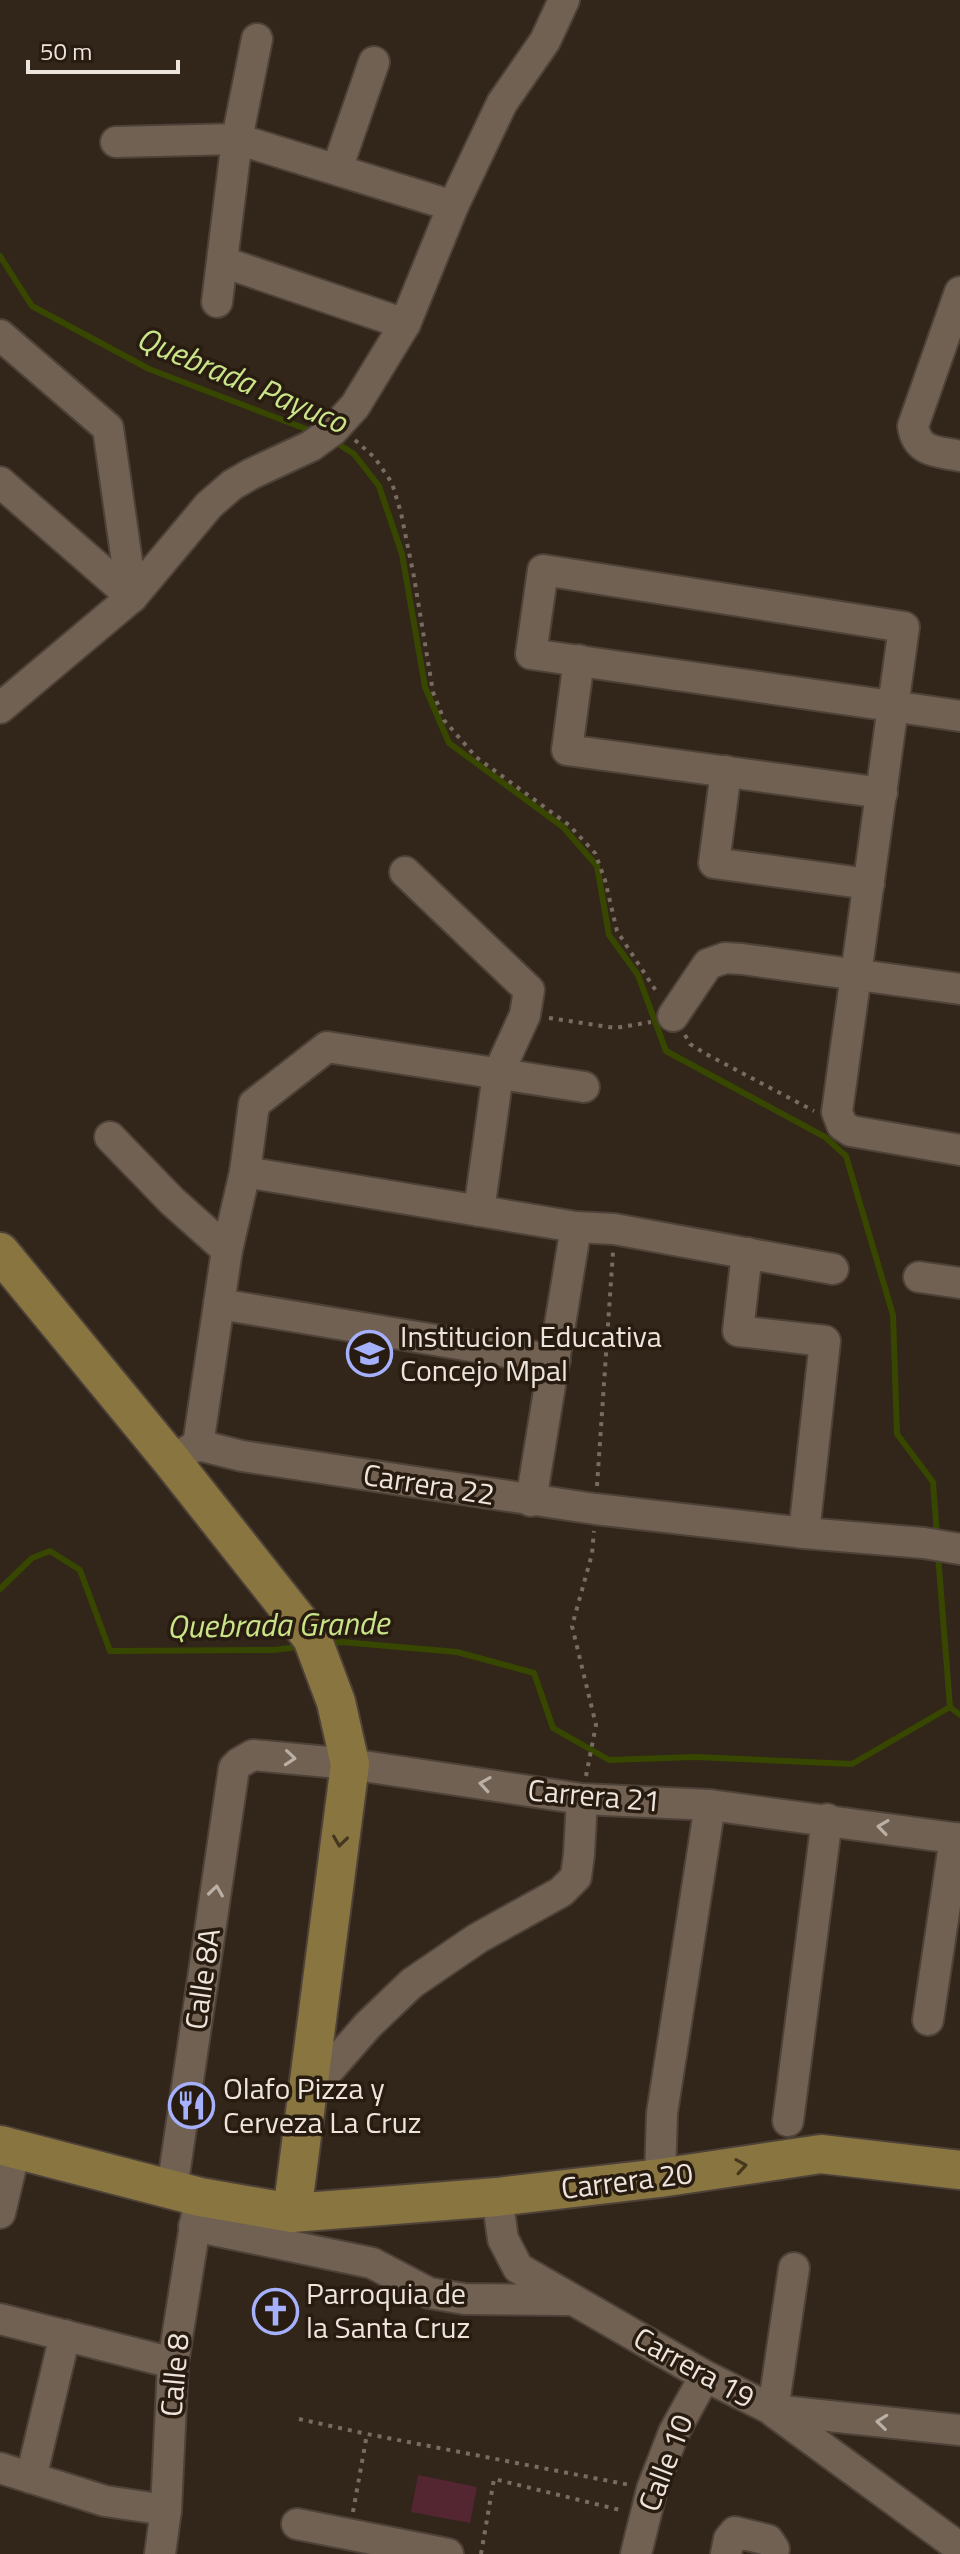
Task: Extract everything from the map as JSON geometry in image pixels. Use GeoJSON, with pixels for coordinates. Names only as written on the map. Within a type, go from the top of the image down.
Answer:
{"type":"FeatureCollection","features":[{"type":"Feature","properties":{"kind":"main road"},"geometry":{"type":"LineString","coordinates":[[0,1252],[184,1452],[316,1647],[336,1702],[350,1764],[292,2213]]}},
{"type":"Feature","properties":{"kind":"main road","name":"Carrera 20"},"geometry":{"type":"LineString","coordinates":[[8,2148],[189,2204],[292,2213],[497,2197],[660,2178],[821,2154],[960,2170]]}},
{"type":"Feature","properties":{"kind":"street"},"geometry":{"type":"LineString","coordinates":[[0,708],[132,597],[209,505],[232,485],[328,433],[367,390],[405,324],[453,206],[502,103],[545,41],[564,0]]}},
{"type":"Feature","properties":{"kind":"street"},"geometry":{"type":"LineString","coordinates":[[217,302],[237,139],[257,39]]}},
{"type":"Feature","properties":{"kind":"street"},"geometry":{"type":"LineString","coordinates":[[337,169],[374,62]]}},
{"type":"Feature","properties":{"kind":"street"},"geometry":{"type":"LineString","coordinates":[[116,142],[237,139],[453,206]]}},
{"type":"Feature","properties":{"kind":"street"},"geometry":{"type":"LineString","coordinates":[[223,262],[405,324]]}},
{"type":"Feature","properties":{"kind":"street"},"geometry":{"type":"LineString","coordinates":[[960,292],[913,426],[915,438],[921,447],[960,456]]}},
{"type":"Feature","properties":{"kind":"street"},"geometry":{"type":"LineString","coordinates":[[0,335],[108,428],[132,597]]}},
{"type":"Feature","properties":{"kind":"street"},"geometry":{"type":"LineString","coordinates":[[0,482],[132,597]]}},
{"type":"Feature","properties":{"kind":"street"},"geometry":{"type":"LineString","coordinates":[[960,716],[895,705],[531,654],[543,570],[904,627],[895,705],[837,1112],[842,1125],[851,1131],[960,1150]]}},
{"type":"Feature","properties":{"kind":"street"},"geometry":{"type":"LineString","coordinates":[[579,660],[567,750],[882,793]]}},
{"type":"Feature","properties":{"kind":"street"},"geometry":{"type":"LineString","coordinates":[[726,771],[714,863],[869,884]]}},
{"type":"Feature","properties":{"kind":"street"},"geometry":{"type":"LineString","coordinates":[[405,872],[529,990],[525,1015],[498,1074],[479,1211]]}},
{"type":"Feature","properties":{"kind":"street"},"geometry":{"type":"LineString","coordinates":[[668,1018],[700,973],[714,961],[742,959],[960,989]]}},
{"type":"Feature","properties":{"kind":"street"},"geometry":{"type":"LineString","coordinates":[[184,1452],[219,1304],[227,1250],[245,1172],[254,1104],[327,1047],[584,1087]]}},
{"type":"Feature","properties":{"kind":"street"},"geometry":{"type":"LineString","coordinates":[[110,1137],[172,1201],[227,1250]]}},
{"type":"Feature","properties":{"kind":"street"},"geometry":{"type":"LineString","coordinates":[[245,1172],[576,1227],[614,1229],[833,1269]]}},
{"type":"Feature","properties":{"kind":"street"},"geometry":{"type":"LineString","coordinates":[[531,1501],[576,1227]]}},
{"type":"Feature","properties":{"kind":"street"},"geometry":{"type":"LineString","coordinates":[[747,1253],[738,1331],[825,1341],[804,1533]]}},
{"type":"Feature","properties":{"kind":"street"},"geometry":{"type":"LineString","coordinates":[[919,1277],[960,1283]]}},
{"type":"Feature","properties":{"kind":"street"},"geometry":{"type":"LineString","coordinates":[[219,1304],[555,1360]]}},
{"type":"Feature","properties":{"kind":"street","name":"Carrera 22"},"geometry":{"type":"LineString","coordinates":[[184,1452],[242,1456],[531,1501],[945,1547]]}},
{"type":"Feature","properties":{"kind":"street","name":"Carrera 21"},"geometry":{"type":"LineString","coordinates":[[234,1768],[253,1755],[350,1764],[582,1799],[710,1805],[957,1838]]}},
{"type":"Feature","properties":{"kind":"street","name":"Calle 8A"},"geometry":{"type":"LineString","coordinates":[[189,2204],[234,1768]]}},
{"type":"Feature","properties":{"kind":"street"},"geometry":{"type":"LineString","coordinates":[[307,2095],[368,2025],[412,1983],[478,1938],[561,1892],[576,1877],[582,1799]]}},
{"type":"Feature","properties":{"kind":"street"},"geometry":{"type":"LineString","coordinates":[[660,2178],[662,2113],[710,1805]]}},
{"type":"Feature","properties":{"kind":"street"},"geometry":{"type":"LineString","coordinates":[[788,2121],[827,1819]]}},
{"type":"Feature","properties":{"kind":"street"},"geometry":{"type":"LineString","coordinates":[[928,2020],[957,1838]]}},
{"type":"Feature","properties":{"kind":"street"},"geometry":{"type":"LineString","coordinates":[[0,2213],[8,2148]]}},
{"type":"Feature","properties":{"kind":"street","name":"Carrera 19"},"geometry":{"type":"LineString","coordinates":[[497,2197],[503,2239],[518,2268],[705,2376],[773,2410],[960,2430]]}},
{"type":"Feature","properties":{"kind":"street"},"geometry":{"type":"LineString","coordinates":[[189,2204],[372,2263],[429,2293],[465,2299],[572,2300]]}},
{"type":"Feature","properties":{"kind":"street","name":"Calle 8"},"geometry":{"type":"LineString","coordinates":[[160,2554],[166,2510],[173,2363],[189,2204]]}},
{"type":"Feature","properties":{"kind":"street"},"geometry":{"type":"LineString","coordinates":[[794,2268],[773,2410],[960,2548]]}},
{"type":"Feature","properties":{"kind":"street"},"geometry":{"type":"LineString","coordinates":[[0,2319],[173,2363]]}},
{"type":"Feature","properties":{"kind":"street"},"geometry":{"type":"LineString","coordinates":[[31,2478],[65,2335]]}},
{"type":"Feature","properties":{"kind":"street","name":"Calle 10"},"geometry":{"type":"LineString","coordinates":[[636,2554],[648,2502],[674,2432],[705,2376]]}},
{"type":"Feature","properties":{"kind":"street"},"geometry":{"type":"LineString","coordinates":[[0,2468],[105,2501],[166,2510]]}},
{"type":"Feature","properties":{"kind":"street"},"geometry":{"type":"LineString","coordinates":[[297,2524],[349,2534],[380,2547],[448,2554]]}},
{"type":"Feature","properties":{"kind":"street"},"geometry":{"type":"LineString","coordinates":[[726,2554],[729,2539],[735,2532],[768,2540],[774,2549],[773,2554]]}},
{"type":"Feature","properties":{"kind":"path"},"geometry":{"type":"LineString","coordinates":[[328,433],[375,458],[392,483],[414,577],[433,692],[444,720],[476,757],[569,825],[595,853],[617,931],[668,1018],[690,1044],[842,1125]]}},
{"type":"Feature","properties":{"kind":"path"},"geometry":{"type":"LineString","coordinates":[[525,1015],[615,1028],[668,1018]]}},
{"type":"Feature","properties":{"kind":"path"},"geometry":{"type":"LineString","coordinates":[[589,1763],[594,1736]]}},
{"type":"Feature","properties":{"kind":"path"},"geometry":{"type":"LineString","coordinates":[[299,2419],[648,2502]]}},
{"type":"Feature","properties":{"kind":"path"},"geometry":{"type":"LineString","coordinates":[[349,2534],[367,2434]]}},
{"type":"Feature","properties":{"kind":"path"},"geometry":{"type":"LineString","coordinates":[[481,2554],[494,2479],[648,2502]]}},
{"type":"Feature","properties":{"kind":"shaded area"},"geometry":{"type":"Polygon","coordinates":[[[418,2475],[477,2487],[470,2523],[411,2512],[418,2475]]]}},
{"type":"Feature","properties":{"kind":"waterway","name":"Quebrada Payuco"},"geometry":{"type":"LineString","coordinates":[[0,256],[32,306],[149,369],[314,432]]}},
{"type":"Feature","properties":{"kind":"waterway","name":"Quebrada Payuco"},"geometry":{"type":"LineString","coordinates":[[332,440],[354,454],[379,486],[402,554],[425,687],[449,743],[563,827],[597,866],[609,935],[638,975],[666,1051],[825,1137],[846,1156],[893,1315],[897,1434],[933,1482],[937,1536]]}},
{"type":"Feature","properties":{"kind":"waterway","name":"Quebrada Grande"},"geometry":{"type":"LineString","coordinates":[[0,1589],[32,1558],[50,1551],[80,1570],[110,1651],[273,1650],[300,1647]]}},
{"type":"Feature","properties":{"kind":"waterway","name":"Quebrada Payuco"},"geometry":{"type":"LineString","coordinates":[[938,1555],[950,1707]]}},
{"type":"Feature","properties":{"kind":"waterway","name":"Quebrada Grande"},"geometry":{"type":"LineString","coordinates":[[327,1644],[342,1642],[457,1652],[534,1673],[553,1728],[609,1760],[695,1757],[852,1764],[950,1707]]}},
{"type":"Feature","properties":{"kind":"waterway","name":"Quebrada Payuco"},"geometry":{"type":"LineString","coordinates":[[950,1707],[960,1715]]}},
{"type":"Feature","properties":{"kind":"place","name":"Institucion Educativa Concejo Mpal"},"geometry":{"type":"Point","coordinates":[369,1354]}},
{"type":"Feature","properties":{"kind":"place","name":"Olafo Pizza y Cerveza La Cruz"},"geometry":{"type":"Point","coordinates":[192,2106]}},
{"type":"Feature","properties":{"kind":"place","name":"Parroquia de la Santa Cruz"},"geometry":{"type":"Point","coordinates":[275,2311]}}]}
